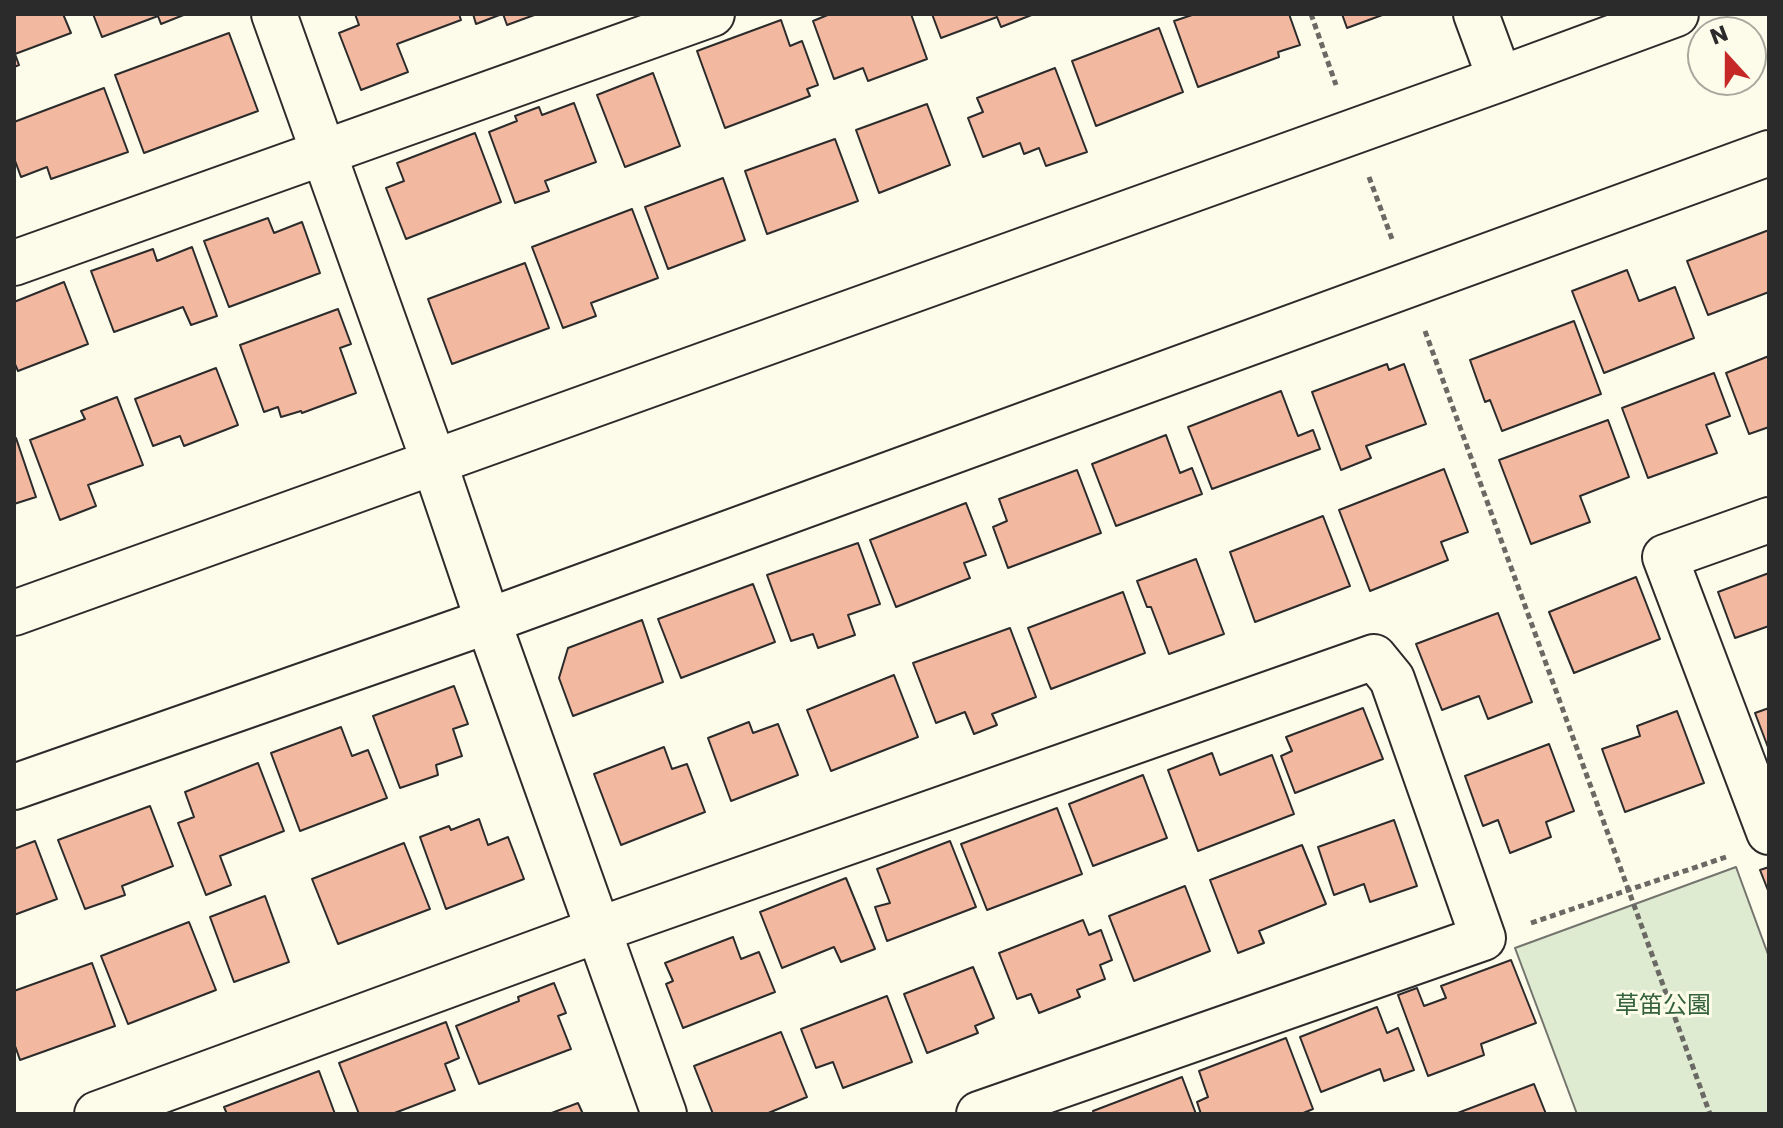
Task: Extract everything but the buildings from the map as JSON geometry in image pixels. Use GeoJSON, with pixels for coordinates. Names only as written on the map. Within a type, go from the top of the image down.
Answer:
{"type":"FeatureCollection","features":[{"type":"Feature","properties":{"kind":"street"},"geometry":{"type":"LineString","coordinates":[[274,14],[664,1114]]}},
{"type":"Feature","properties":{"kind":"street"},"geometry":{"type":"LineString","coordinates":[[14,263],[712,14]]}},
{"type":"Feature","properties":{"kind":"street"},"geometry":{"type":"LineString","coordinates":[[1476,14],[1500,79]]}},
{"type":"Feature","properties":{"kind":"street"},"geometry":{"type":"LineString","coordinates":[[14,613],[1676,14]]}},
{"type":"Feature","properties":{"kind":"street"},"geometry":{"type":"LineString","coordinates":[[14,787],[488,621],[1769,153]]}},
{"type":"Feature","properties":{"kind":"street"},"geometry":{"type":"LineString","coordinates":[[1768,832],[1665,557],[1769,520]]}},
{"type":"Feature","properties":{"kind":"street"},"geometry":{"type":"LineString","coordinates":[[97,1114],[598,930],[1374,657],[1392,679],[1483,938],[979,1114]]}},
{"type":"Feature","properties":{"kind":"path"},"geometry":{"type":"LineString","coordinates":[[1311,14],[1710,1114]]}},
{"type":"Feature","properties":{"kind":"path"},"geometry":{"type":"LineString","coordinates":[[1483,938],[1741,852],[1768,832]]}},
{"type":"Feature","properties":{"kind":"green space","name":"草笛公園"},"geometry":{"type":"Polygon","coordinates":[[[1736,867],[1769,957],[1769,1114],[1577,1114],[1515,948],[1736,867]]]}}]}
